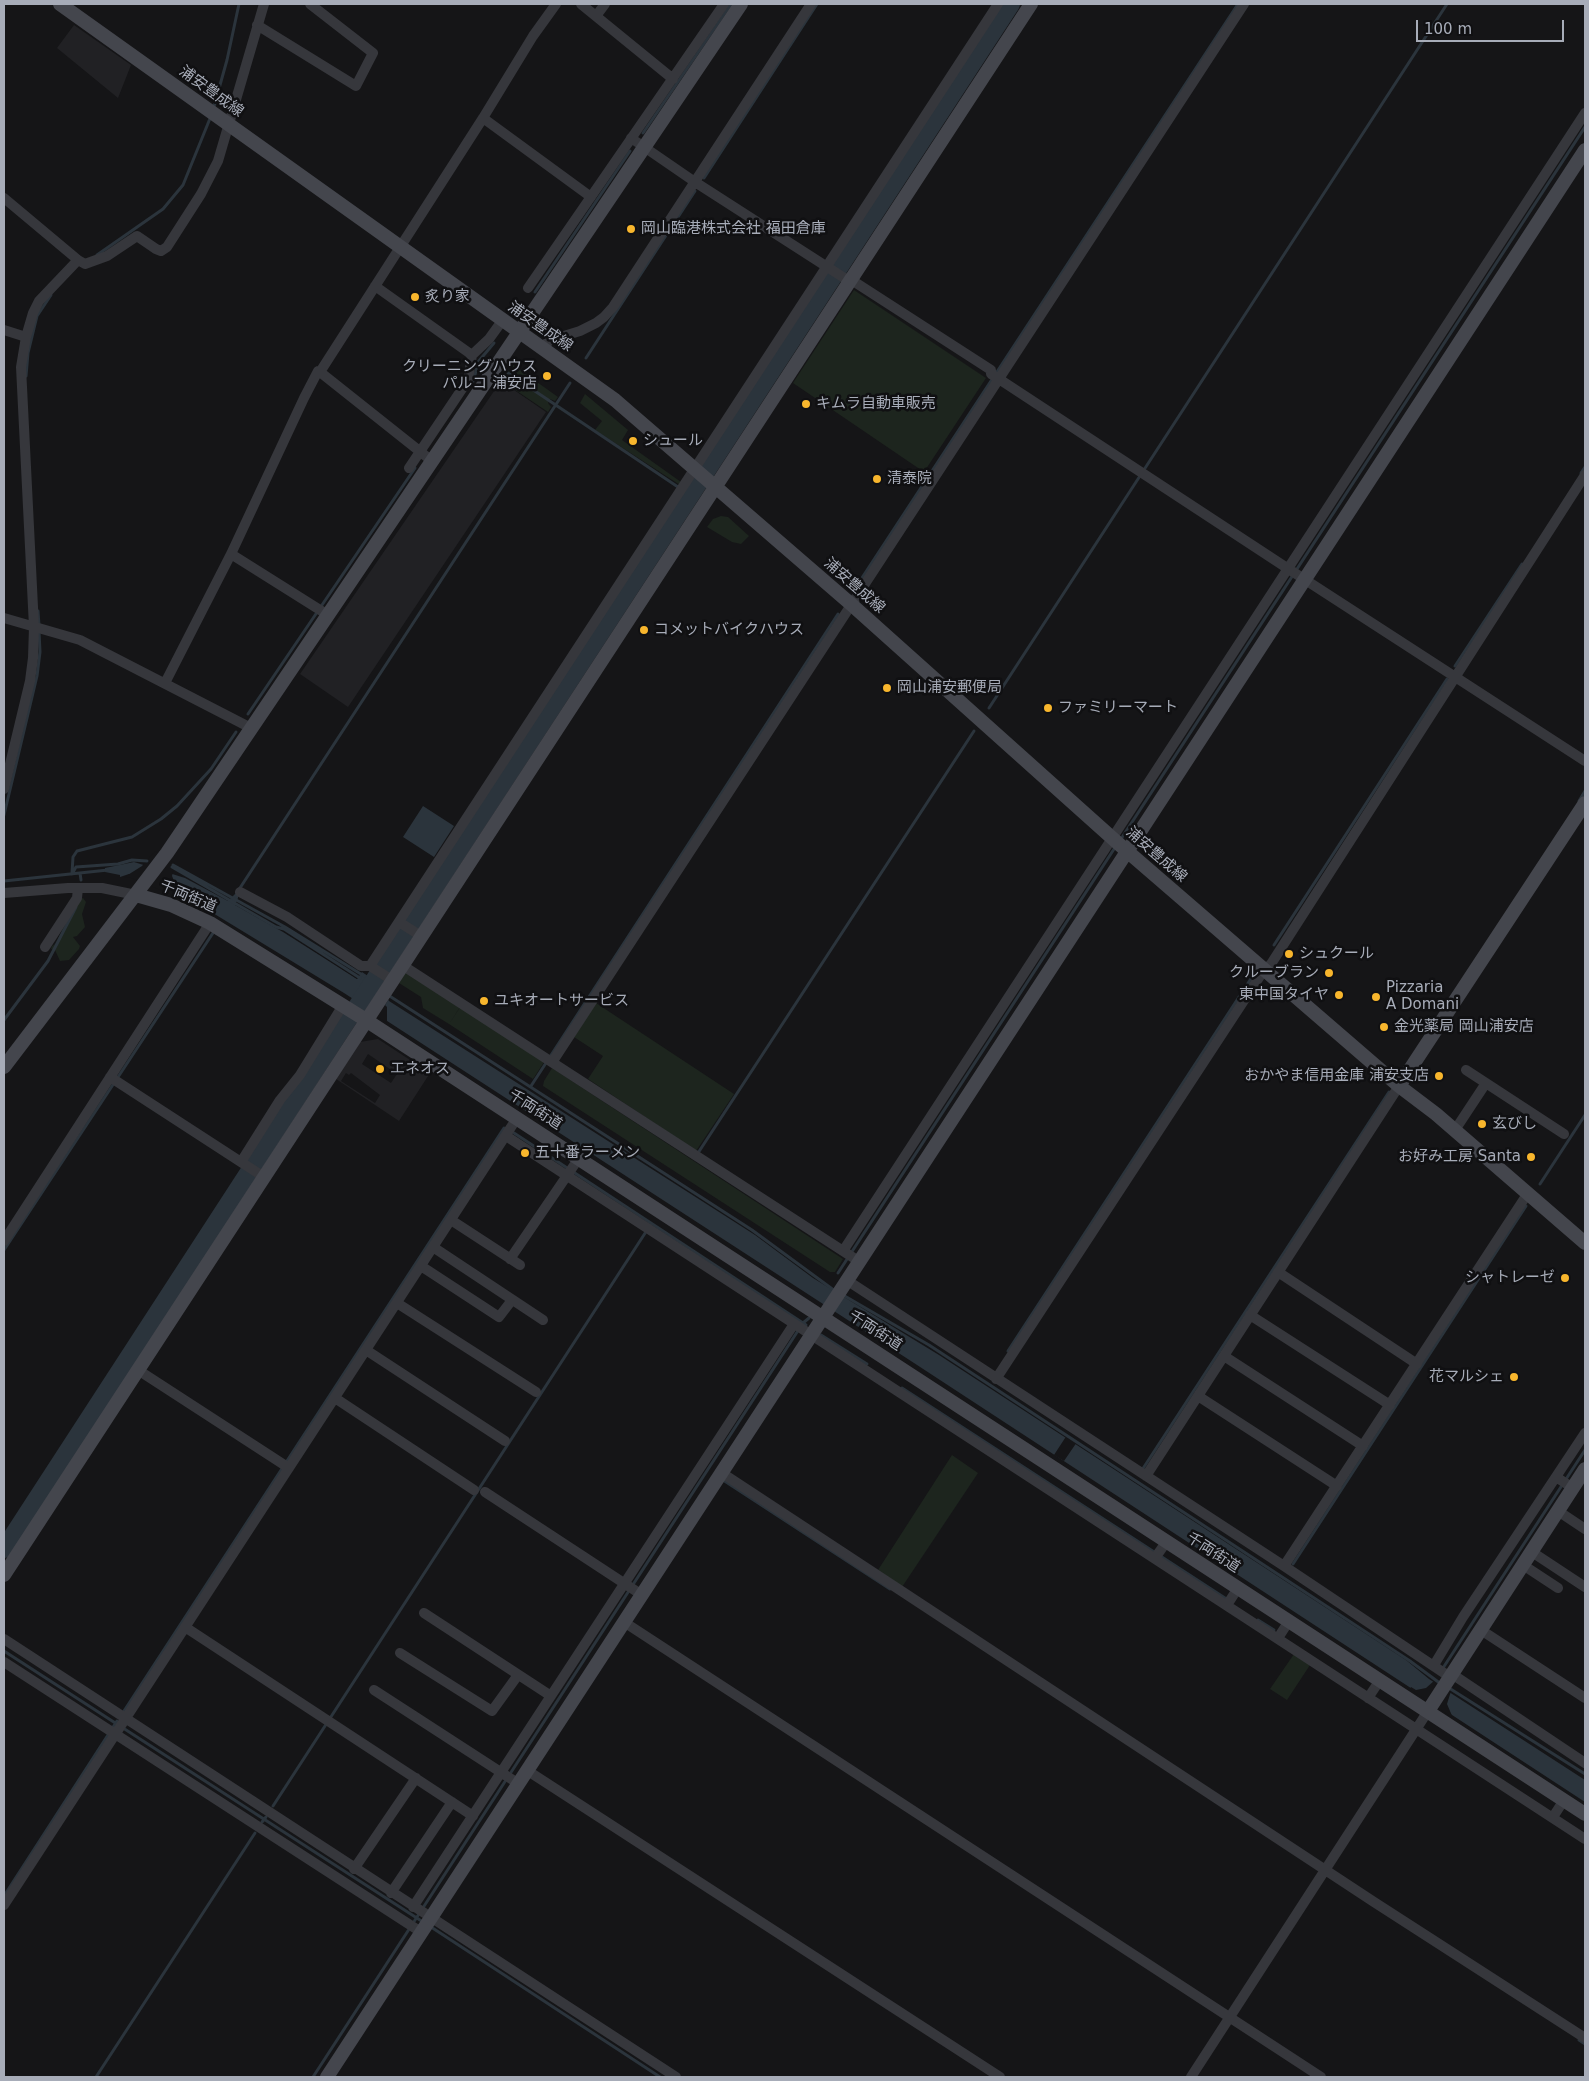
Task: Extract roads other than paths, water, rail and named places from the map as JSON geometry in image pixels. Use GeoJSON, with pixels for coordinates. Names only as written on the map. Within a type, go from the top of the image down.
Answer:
{"type":"FeatureCollection","features":[{"type":"Feature","properties":{"kind":"street","name":"浦安豊成線"},"geometry":{"type":"LineString","coordinates":[[60,4],[76,8],[212,112],[615,400],[852,605],[1119,844],[1399,1086],[1455,1130],[1585,1243]]}},
{"type":"Feature","properties":{"kind":"street"},"geometry":{"type":"LineString","coordinates":[[4,789],[30,681],[38,628],[21,367],[26,337],[33,313],[39,300],[81,262],[107,256],[138,236],[161,251],[167,246],[212,177],[230,125],[264,4]]}},
{"type":"Feature","properties":{"kind":"street"},"geometry":{"type":"LineString","coordinates":[[257,25],[356,86],[373,53],[310,4]]}},
{"type":"Feature","properties":{"kind":"street"},"geometry":{"type":"LineString","coordinates":[[165,683],[231,554],[318,371],[320,372],[483,118],[533,36],[556,4]]}},
{"type":"Feature","properties":{"kind":"street"},"geometry":{"type":"LineString","coordinates":[[581,4],[672,79]]}},
{"type":"Feature","properties":{"kind":"street"},"geometry":{"type":"LineString","coordinates":[[596,16],[605,4]]}},
{"type":"Feature","properties":{"kind":"street"},"geometry":{"type":"LineString","coordinates":[[528,288],[724,4]]}},
{"type":"Feature","properties":{"kind":"street"},"geometry":{"type":"LineString","coordinates":[[4,1067],[164,857],[251,728],[322,611],[432,461],[741,4]]}},
{"type":"Feature","properties":{"kind":"street"},"geometry":{"type":"LineString","coordinates":[[542,347],[551,340],[580,331],[604,317],[613,307],[811,4]]}},
{"type":"Feature","properties":{"kind":"street"},"geometry":{"type":"LineString","coordinates":[[382,976],[402,965],[418,934],[704,476],[829,268],[998,4]]}},
{"type":"Feature","properties":{"kind":"street"},"geometry":{"type":"LineString","coordinates":[[4,1576],[138,1370],[252,1169],[369,1016],[401,923],[704,476],[846,279],[1031,4]]}},
{"type":"Feature","properties":{"kind":"street"},"geometry":{"type":"LineString","coordinates":[[550,1060],[852,605],[996,377],[1244,4]]}},
{"type":"Feature","properties":{"kind":"street"},"geometry":{"type":"LineString","coordinates":[[420,1920],[473,1816],[509,1778],[528,1771],[624,1622],[632,1589],[802,1329],[826,1314],[844,1286],[850,1256],[1295,573],[1585,113]]}},
{"type":"Feature","properties":{"kind":"street"},"geometry":{"type":"LineString","coordinates":[[483,118],[591,197]]}},
{"type":"Feature","properties":{"kind":"street"},"geometry":{"type":"LineString","coordinates":[[631,138],[695,182],[991,370],[996,377],[1585,762]]}},
{"type":"Feature","properties":{"kind":"street"},"geometry":{"type":"LineString","coordinates":[[850,1256],[1295,573],[1585,150]]}},
{"type":"Feature","properties":{"kind":"street"},"geometry":{"type":"LineString","coordinates":[[4,198],[81,262]]}},
{"type":"Feature","properties":{"kind":"street"},"geometry":{"type":"LineString","coordinates":[[375,286],[472,355]]}},
{"type":"Feature","properties":{"kind":"street"},"geometry":{"type":"LineString","coordinates":[[409,468],[468,380],[472,355],[489,339],[502,321]]}},
{"type":"Feature","properties":{"kind":"street"},"geometry":{"type":"LineString","coordinates":[[4,330],[26,337]]}},
{"type":"Feature","properties":{"kind":"street"},"geometry":{"type":"LineString","coordinates":[[320,372],[432,461]]}},
{"type":"Feature","properties":{"kind":"street"},"geometry":{"type":"LineString","coordinates":[[996,1378],[1265,970],[1271,964],[1455,677],[1584,481]]}},
{"type":"Feature","properties":{"kind":"street"},"geometry":{"type":"LineString","coordinates":[[231,554],[322,611]]}},
{"type":"Feature","properties":{"kind":"street"},"geometry":{"type":"LineString","coordinates":[[4,618],[80,640],[251,728]]}},
{"type":"Feature","properties":{"kind":"street"},"geometry":{"type":"LineString","coordinates":[[1146,1476],[1585,803]]}},
{"type":"Feature","properties":{"kind":"street"},"geometry":{"type":"LineString","coordinates":[[4,893],[78,888],[140,889]]}},
{"type":"Feature","properties":{"kind":"street"},"geometry":{"type":"LineString","coordinates":[[45,948],[77,898],[78,888]]}},
{"type":"Feature","properties":{"kind":"street","name":"千両街道"},"geometry":{"type":"LineString","coordinates":[[140,889],[210,923],[343,1005],[369,1016],[518,1118],[572,1169],[826,1314],[961,1422],[1231,1599],[1289,1621],[1380,1680],[1431,1708],[1557,1810],[1585,1814]]}},
{"type":"Feature","properties":{"kind":"street"},"geometry":{"type":"LineString","coordinates":[[240,892],[287,917],[361,966],[382,976]]}},
{"type":"Feature","properties":{"kind":"street"},"geometry":{"type":"LineString","coordinates":[[4,1241],[114,1080],[210,923]]}},
{"type":"Feature","properties":{"kind":"street"},"geometry":{"type":"LineString","coordinates":[[401,923],[418,934]]}},
{"type":"Feature","properties":{"kind":"street"},"geometry":{"type":"LineString","coordinates":[[402,965],[850,1256]]}},
{"type":"Feature","properties":{"kind":"street"},"geometry":{"type":"LineString","coordinates":[[252,1169],[276,1106],[305,1067],[343,1005]]}},
{"type":"Feature","properties":{"kind":"street"},"geometry":{"type":"LineString","coordinates":[[1466,1070],[1564,1134]]}},
{"type":"Feature","properties":{"kind":"street"},"geometry":{"type":"LineString","coordinates":[[114,1080],[252,1169]]}},
{"type":"Feature","properties":{"kind":"street"},"geometry":{"type":"LineString","coordinates":[[1455,1130],[1486,1082]]}},
{"type":"Feature","properties":{"kind":"street"},"geometry":{"type":"LineString","coordinates":[[4,1905],[117,1728],[185,1627],[286,1466],[335,1398],[518,1118]]}},
{"type":"Feature","properties":{"kind":"street"},"geometry":{"type":"LineString","coordinates":[[506,1136],[572,1169],[649,1229],[802,1329],[961,1422],[1231,1599],[1278,1638],[1368,1698],[1417,1729],[1557,1810],[1585,1839]]}},
{"type":"Feature","properties":{"kind":"street"},"geometry":{"type":"LineString","coordinates":[[510,1259],[572,1169]]}},
{"type":"Feature","properties":{"kind":"street"},"geometry":{"type":"LineString","coordinates":[[1284,1566],[1528,1193]]}},
{"type":"Feature","properties":{"kind":"street"},"geometry":{"type":"LineString","coordinates":[[451,1220],[520,1265]]}},
{"type":"Feature","properties":{"kind":"street"},"geometry":{"type":"LineString","coordinates":[[433,1247],[543,1320]]}},
{"type":"Feature","properties":{"kind":"street"},"geometry":{"type":"LineString","coordinates":[[421,1266],[499,1317],[512,1300]]}},
{"type":"Feature","properties":{"kind":"street"},"geometry":{"type":"LineString","coordinates":[[1278,1272],[1417,1364]]}},
{"type":"Feature","properties":{"kind":"street"},"geometry":{"type":"LineString","coordinates":[[844,1286],[996,1378],[1434,1665],[1449,1678],[1585,1763]]}},
{"type":"Feature","properties":{"kind":"street"},"geometry":{"type":"LineString","coordinates":[[397,1303],[536,1392]]}},
{"type":"Feature","properties":{"kind":"street"},"geometry":{"type":"LineString","coordinates":[[1250,1315],[1390,1405]]}},
{"type":"Feature","properties":{"kind":"street"},"geometry":{"type":"LineString","coordinates":[[327,2077],[420,1920],[509,1778],[551,1696],[722,1473],[802,1329]]}},
{"type":"Feature","properties":{"kind":"street"},"geometry":{"type":"LineString","coordinates":[[366,1350],[505,1441]]}},
{"type":"Feature","properties":{"kind":"street"},"geometry":{"type":"LineString","coordinates":[[1224,1356],[1363,1446]]}},
{"type":"Feature","properties":{"kind":"street"},"geometry":{"type":"LineString","coordinates":[[138,1370],[286,1466]]}},
{"type":"Feature","properties":{"kind":"street"},"geometry":{"type":"LineString","coordinates":[[1198,1396],[1337,1486]]}},
{"type":"Feature","properties":{"kind":"street"},"geometry":{"type":"LineString","coordinates":[[335,1398],[632,1589]]}},
{"type":"Feature","properties":{"kind":"street"},"geometry":{"type":"LineString","coordinates":[[1191,2077],[1558,1511],[1564,1482],[1585,1433]]}},
{"type":"Feature","properties":{"kind":"street"},"geometry":{"type":"LineString","coordinates":[[1434,1665],[1463,1617],[1564,1482],[1585,1469]]}},
{"type":"Feature","properties":{"kind":"street"},"geometry":{"type":"LineString","coordinates":[[722,1473],[1324,1873],[1585,2038]]}},
{"type":"Feature","properties":{"kind":"street"},"geometry":{"type":"LineString","coordinates":[[1558,1511],[1585,1529]]}},
{"type":"Feature","properties":{"kind":"street"},"geometry":{"type":"LineString","coordinates":[[1532,1552],[1585,1587]]}},
{"type":"Feature","properties":{"kind":"street"},"geometry":{"type":"LineString","coordinates":[[1523,1565],[1558,1588]]}},
{"type":"Feature","properties":{"kind":"street"},"geometry":{"type":"LineString","coordinates":[[424,1613],[551,1696]]}},
{"type":"Feature","properties":{"kind":"street"},"geometry":{"type":"LineString","coordinates":[[1278,1638],[1289,1621]]}},
{"type":"Feature","properties":{"kind":"street"},"geometry":{"type":"LineString","coordinates":[[624,1622],[1321,2077]]}},
{"type":"Feature","properties":{"kind":"street"},"geometry":{"type":"LineString","coordinates":[[185,1627],[473,1816]]}},
{"type":"Feature","properties":{"kind":"street"},"geometry":{"type":"LineString","coordinates":[[1481,1630],[1585,1698]]}},
{"type":"Feature","properties":{"kind":"street"},"geometry":{"type":"LineString","coordinates":[[4,1639],[117,1728],[420,1920],[676,2077]]}},
{"type":"Feature","properties":{"kind":"street"},"geometry":{"type":"LineString","coordinates":[[400,1653],[492,1711],[518,1675]]}},
{"type":"Feature","properties":{"kind":"street"},"geometry":{"type":"LineString","coordinates":[[4,1662],[354,1869],[391,1892],[420,1920]]}},
{"type":"Feature","properties":{"kind":"street"},"geometry":{"type":"LineString","coordinates":[[1368,1698],[1380,1680]]}},
{"type":"Feature","properties":{"kind":"street"},"geometry":{"type":"LineString","coordinates":[[374,1690],[509,1778]]}},
{"type":"Feature","properties":{"kind":"street"},"geometry":{"type":"LineString","coordinates":[[528,1771],[1000,2077]]}},
{"type":"Feature","properties":{"kind":"street"},"geometry":{"type":"LineString","coordinates":[[354,1869],[416,1778]]}},
{"type":"Feature","properties":{"kind":"street"},"geometry":{"type":"LineString","coordinates":[[391,1892],[452,1802]]}},
{"type":"Feature","properties":{"kind":"waterway"},"geometry":{"type":"LineString","coordinates":[[213,110],[227,60],[239,4]]}},
{"type":"Feature","properties":{"kind":"waterway"},"geometry":{"type":"LineString","coordinates":[[643,133],[731,4]]}},
{"type":"Feature","properties":{"kind":"waterway"},"geometry":{"type":"LineString","coordinates":[[704,178],[817,4]]}},
{"type":"Feature","properties":{"kind":"waterway"},"geometry":{"type":"LineString","coordinates":[[358,1005],[1011,4]]}},
{"type":"Feature","properties":{"kind":"waterway"},"geometry":{"type":"LineString","coordinates":[[854,590],[1238,4]]}},
{"type":"Feature","properties":{"kind":"waterway"},"geometry":{"type":"LineString","coordinates":[[989,708],[1447,4]]}},
{"type":"Feature","properties":{"kind":"waterway"},"geometry":{"type":"LineString","coordinates":[[97,255],[163,209],[183,185],[211,116]]}},
{"type":"Feature","properties":{"kind":"waterway"},"geometry":{"type":"LineString","coordinates":[[1121,839],[1585,127]]}},
{"type":"Feature","properties":{"kind":"waterway"},"geometry":{"type":"LineString","coordinates":[[535,292],[630,151]]}},
{"type":"Feature","properties":{"kind":"waterway"},"geometry":{"type":"LineString","coordinates":[[586,358],[695,191]]}},
{"type":"Feature","properties":{"kind":"waterway"},"geometry":{"type":"LineString","coordinates":[[26,376],[28,353],[37,316],[51,295]]}},
{"type":"Feature","properties":{"kind":"waterway"},"geometry":{"type":"LineString","coordinates":[[471,385],[478,362],[494,343]]}},
{"type":"Feature","properties":{"kind":"waterway"},"geometry":{"type":"LineString","coordinates":[[508,373],[678,487]]}},
{"type":"Feature","properties":{"kind":"waterway"},"geometry":{"type":"LineString","coordinates":[[238,891],[570,383]]}},
{"type":"Feature","properties":{"kind":"waterway"},"geometry":{"type":"LineString","coordinates":[[1581,473],[1585,467]]}},
{"type":"Feature","properties":{"kind":"waterway"},"geometry":{"type":"LineString","coordinates":[[248,714],[415,468]]}},
{"type":"Feature","properties":{"kind":"waterway"},"geometry":{"type":"LineString","coordinates":[[684,491],[690,495]]}},
{"type":"Feature","properties":{"kind":"waterway"},"geometry":{"type":"LineString","coordinates":[[1455,666],[1522,564]]}},
{"type":"Feature","properties":{"kind":"waterway"},"geometry":{"type":"LineString","coordinates":[[38,611],[39,625]]}},
{"type":"Feature","properties":{"kind":"waterway"},"geometry":{"type":"LineString","coordinates":[[531,1086],[838,614]]}},
{"type":"Feature","properties":{"kind":"waterway"},"geometry":{"type":"LineString","coordinates":[[4,815],[37,676],[40,652],[39,631]]}},
{"type":"Feature","properties":{"kind":"waterway"},"geometry":{"type":"LineString","coordinates":[[1274,945],[1447,679]]}},
{"type":"Feature","properties":{"kind":"waterway"},"geometry":{"type":"LineString","coordinates":[[698,1153],[974,731]]}},
{"type":"Feature","properties":{"kind":"waterway"},"geometry":{"type":"LineString","coordinates":[[72,873],[73,857],[77,851],[132,837],[161,819],[177,806],[211,769],[236,732]]}},
{"type":"Feature","properties":{"kind":"waterway"},"geometry":{"type":"LineString","coordinates":[[1579,801],[1585,791]]}},
{"type":"Feature","properties":{"kind":"waterway"},"geometry":{"type":"LineString","coordinates":[[838,1273],[1116,846]]}},
{"type":"Feature","properties":{"kind":"waterway"},"geometry":{"type":"LineString","coordinates":[[72,874],[76,867],[118,864],[132,860],[147,861]]}},
{"type":"Feature","properties":{"kind":"waterway"},"geometry":{"type":"LineString","coordinates":[[173,865],[285,927],[364,976]]}},
{"type":"Feature","properties":{"kind":"waterway"},"geometry":{"type":"LineString","coordinates":[[172,867],[276,927],[284,929],[360,978]]}},
{"type":"Feature","properties":{"kind":"waterway"},"geometry":{"type":"LineString","coordinates":[[4,881],[108,870]]}},
{"type":"Feature","properties":{"kind":"waterway"},"geometry":{"type":"LineString","coordinates":[[80,873],[81,880]]}},
{"type":"Feature","properties":{"kind":"waterway"},"geometry":{"type":"LineString","coordinates":[[4,1020],[48,961],[76,907]]}},
{"type":"Feature","properties":{"kind":"waterway"},"geometry":{"type":"LineString","coordinates":[[4,1250],[213,933]]}},
{"type":"Feature","properties":{"kind":"waterway"},"geometry":{"type":"LineString","coordinates":[[1008,1351],[1254,974]]}},
{"type":"Feature","properties":{"kind":"waterway"},"geometry":{"type":"LineString","coordinates":[[388,995],[752,1230],[835,1291]]}},
{"type":"Feature","properties":{"kind":"waterway"},"geometry":{"type":"LineString","coordinates":[[4,1549],[349,1018]]}},
{"type":"Feature","properties":{"kind":"waterway"},"geometry":{"type":"LineString","coordinates":[[1142,1470],[1389,1092]]}},
{"type":"Feature","properties":{"kind":"waterway"},"geometry":{"type":"LineString","coordinates":[[1540,1184],[1585,1115]]}},
{"type":"Feature","properties":{"kind":"waterway"},"geometry":{"type":"LineString","coordinates":[[124,1711],[505,1129]]}},
{"type":"Feature","properties":{"kind":"waterway"},"geometry":{"type":"LineString","coordinates":[[514,1133],[806,1325]]}},
{"type":"Feature","properties":{"kind":"waterway"},"geometry":{"type":"LineString","coordinates":[[1293,1564],[1526,1206]]}},
{"type":"Feature","properties":{"kind":"waterway"},"geometry":{"type":"LineString","coordinates":[[273,1806],[651,1224]]}},
{"type":"Feature","properties":{"kind":"waterway"},"geometry":{"type":"LineString","coordinates":[[843,1295],[929,1345],[1410,1661],[1441,1684]]}},
{"type":"Feature","properties":{"kind":"waterway"},"geometry":{"type":"LineString","coordinates":[[313,2077],[803,1323],[809,1318]]}},
{"type":"Feature","properties":{"kind":"waterway"},"geometry":{"type":"LineString","coordinates":[[821,1335],[867,1364]]}},
{"type":"Feature","properties":{"kind":"waterway"},"geometry":{"type":"LineString","coordinates":[[902,1388],[1228,1600]]}},
{"type":"Feature","properties":{"kind":"waterway"},"geometry":{"type":"LineString","coordinates":[[1443,1668],[1585,1450]]}},
{"type":"Feature","properties":{"kind":"waterway"},"geometry":{"type":"LineString","coordinates":[[723,1480],[890,1589]]}},
{"type":"Feature","properties":{"kind":"waterway"},"geometry":{"type":"LineString","coordinates":[[1258,1620],[1274,1630]]}},
{"type":"Feature","properties":{"kind":"waterway"},"geometry":{"type":"LineString","coordinates":[[4,1651],[423,1922]]}},
{"type":"Feature","properties":{"kind":"waterway"},"geometry":{"type":"LineString","coordinates":[[1449,1688],[1585,1774]]}},
{"type":"Feature","properties":{"kind":"waterway"},"geometry":{"type":"LineString","coordinates":[[4,1896],[117,1721]]}},
{"type":"Feature","properties":{"kind":"waterway"},"geometry":{"type":"LineString","coordinates":[[262,1822],[266,1817]]}},
{"type":"Feature","properties":{"kind":"waterway"},"geometry":{"type":"LineString","coordinates":[[96,2077],[255,1833]]}},
{"type":"Feature","properties":{"kind":"waterway"},"geometry":{"type":"LineString","coordinates":[[431,1927],[660,2077]]}},
{"type":"Feature","properties":{"kind":"waterway"},"geometry":{"type":"LineString","coordinates":[[1579,2040],[1585,2044]]}},
{"type":"Feature","properties":{"kind":"place","name":"岡山臨港株式会社 福田倉庫"},"geometry":{"type":"Point","coordinates":[631,229]}},
{"type":"Feature","properties":{"kind":"place","name":"炙り家"},"geometry":{"type":"Point","coordinates":[415,297]}},
{"type":"Feature","properties":{"kind":"place","name":"クリーニングハウス パルコ 浦安店"},"geometry":{"type":"Point","coordinates":[547,376]}},
{"type":"Feature","properties":{"kind":"place","name":"キムラ自動車販売"},"geometry":{"type":"Point","coordinates":[806,404]}},
{"type":"Feature","properties":{"kind":"place","name":"シュール"},"geometry":{"type":"Point","coordinates":[633,441]}},
{"type":"Feature","properties":{"kind":"place","name":"清泰院"},"geometry":{"type":"Point","coordinates":[877,479]}},
{"type":"Feature","properties":{"kind":"place","name":"コメットバイクハウス"},"geometry":{"type":"Point","coordinates":[644,630]}},
{"type":"Feature","properties":{"kind":"place","name":"岡山浦安郵便局"},"geometry":{"type":"Point","coordinates":[887,688]}},
{"type":"Feature","properties":{"kind":"place","name":"ファミリーマート"},"geometry":{"type":"Point","coordinates":[1048,708]}},
{"type":"Feature","properties":{"kind":"place","name":"シュクール"},"geometry":{"type":"Point","coordinates":[1289,954]}},
{"type":"Feature","properties":{"kind":"place","name":"クルーブラン"},"geometry":{"type":"Point","coordinates":[1329,973]}},
{"type":"Feature","properties":{"kind":"place","name":"東中国タイヤ"},"geometry":{"type":"Point","coordinates":[1339,995]}},
{"type":"Feature","properties":{"kind":"place","name":"Pizzaria A Domani"},"geometry":{"type":"Point","coordinates":[1376,997]}},
{"type":"Feature","properties":{"kind":"place","name":"ユキオートサービス"},"geometry":{"type":"Point","coordinates":[484,1001]}},
{"type":"Feature","properties":{"kind":"place","name":"金光薬局 岡山浦安店"},"geometry":{"type":"Point","coordinates":[1384,1027]}},
{"type":"Feature","properties":{"kind":"place","name":"エネオス"},"geometry":{"type":"Point","coordinates":[380,1069]}},
{"type":"Feature","properties":{"kind":"place","name":"おかやま信用金庫 浦安支店"},"geometry":{"type":"Point","coordinates":[1439,1076]}},
{"type":"Feature","properties":{"kind":"place","name":"玄びし"},"geometry":{"type":"Point","coordinates":[1482,1124]}},
{"type":"Feature","properties":{"kind":"place","name":"五十番ラーメン"},"geometry":{"type":"Point","coordinates":[525,1153]}},
{"type":"Feature","properties":{"kind":"place","name":"お好み工房 Santa"},"geometry":{"type":"Point","coordinates":[1531,1157]}},
{"type":"Feature","properties":{"kind":"place","name":"シャトレーゼ"},"geometry":{"type":"Point","coordinates":[1565,1278]}},
{"type":"Feature","properties":{"kind":"place","name":"花マルシェ"},"geometry":{"type":"Point","coordinates":[1514,1377]}}]}
